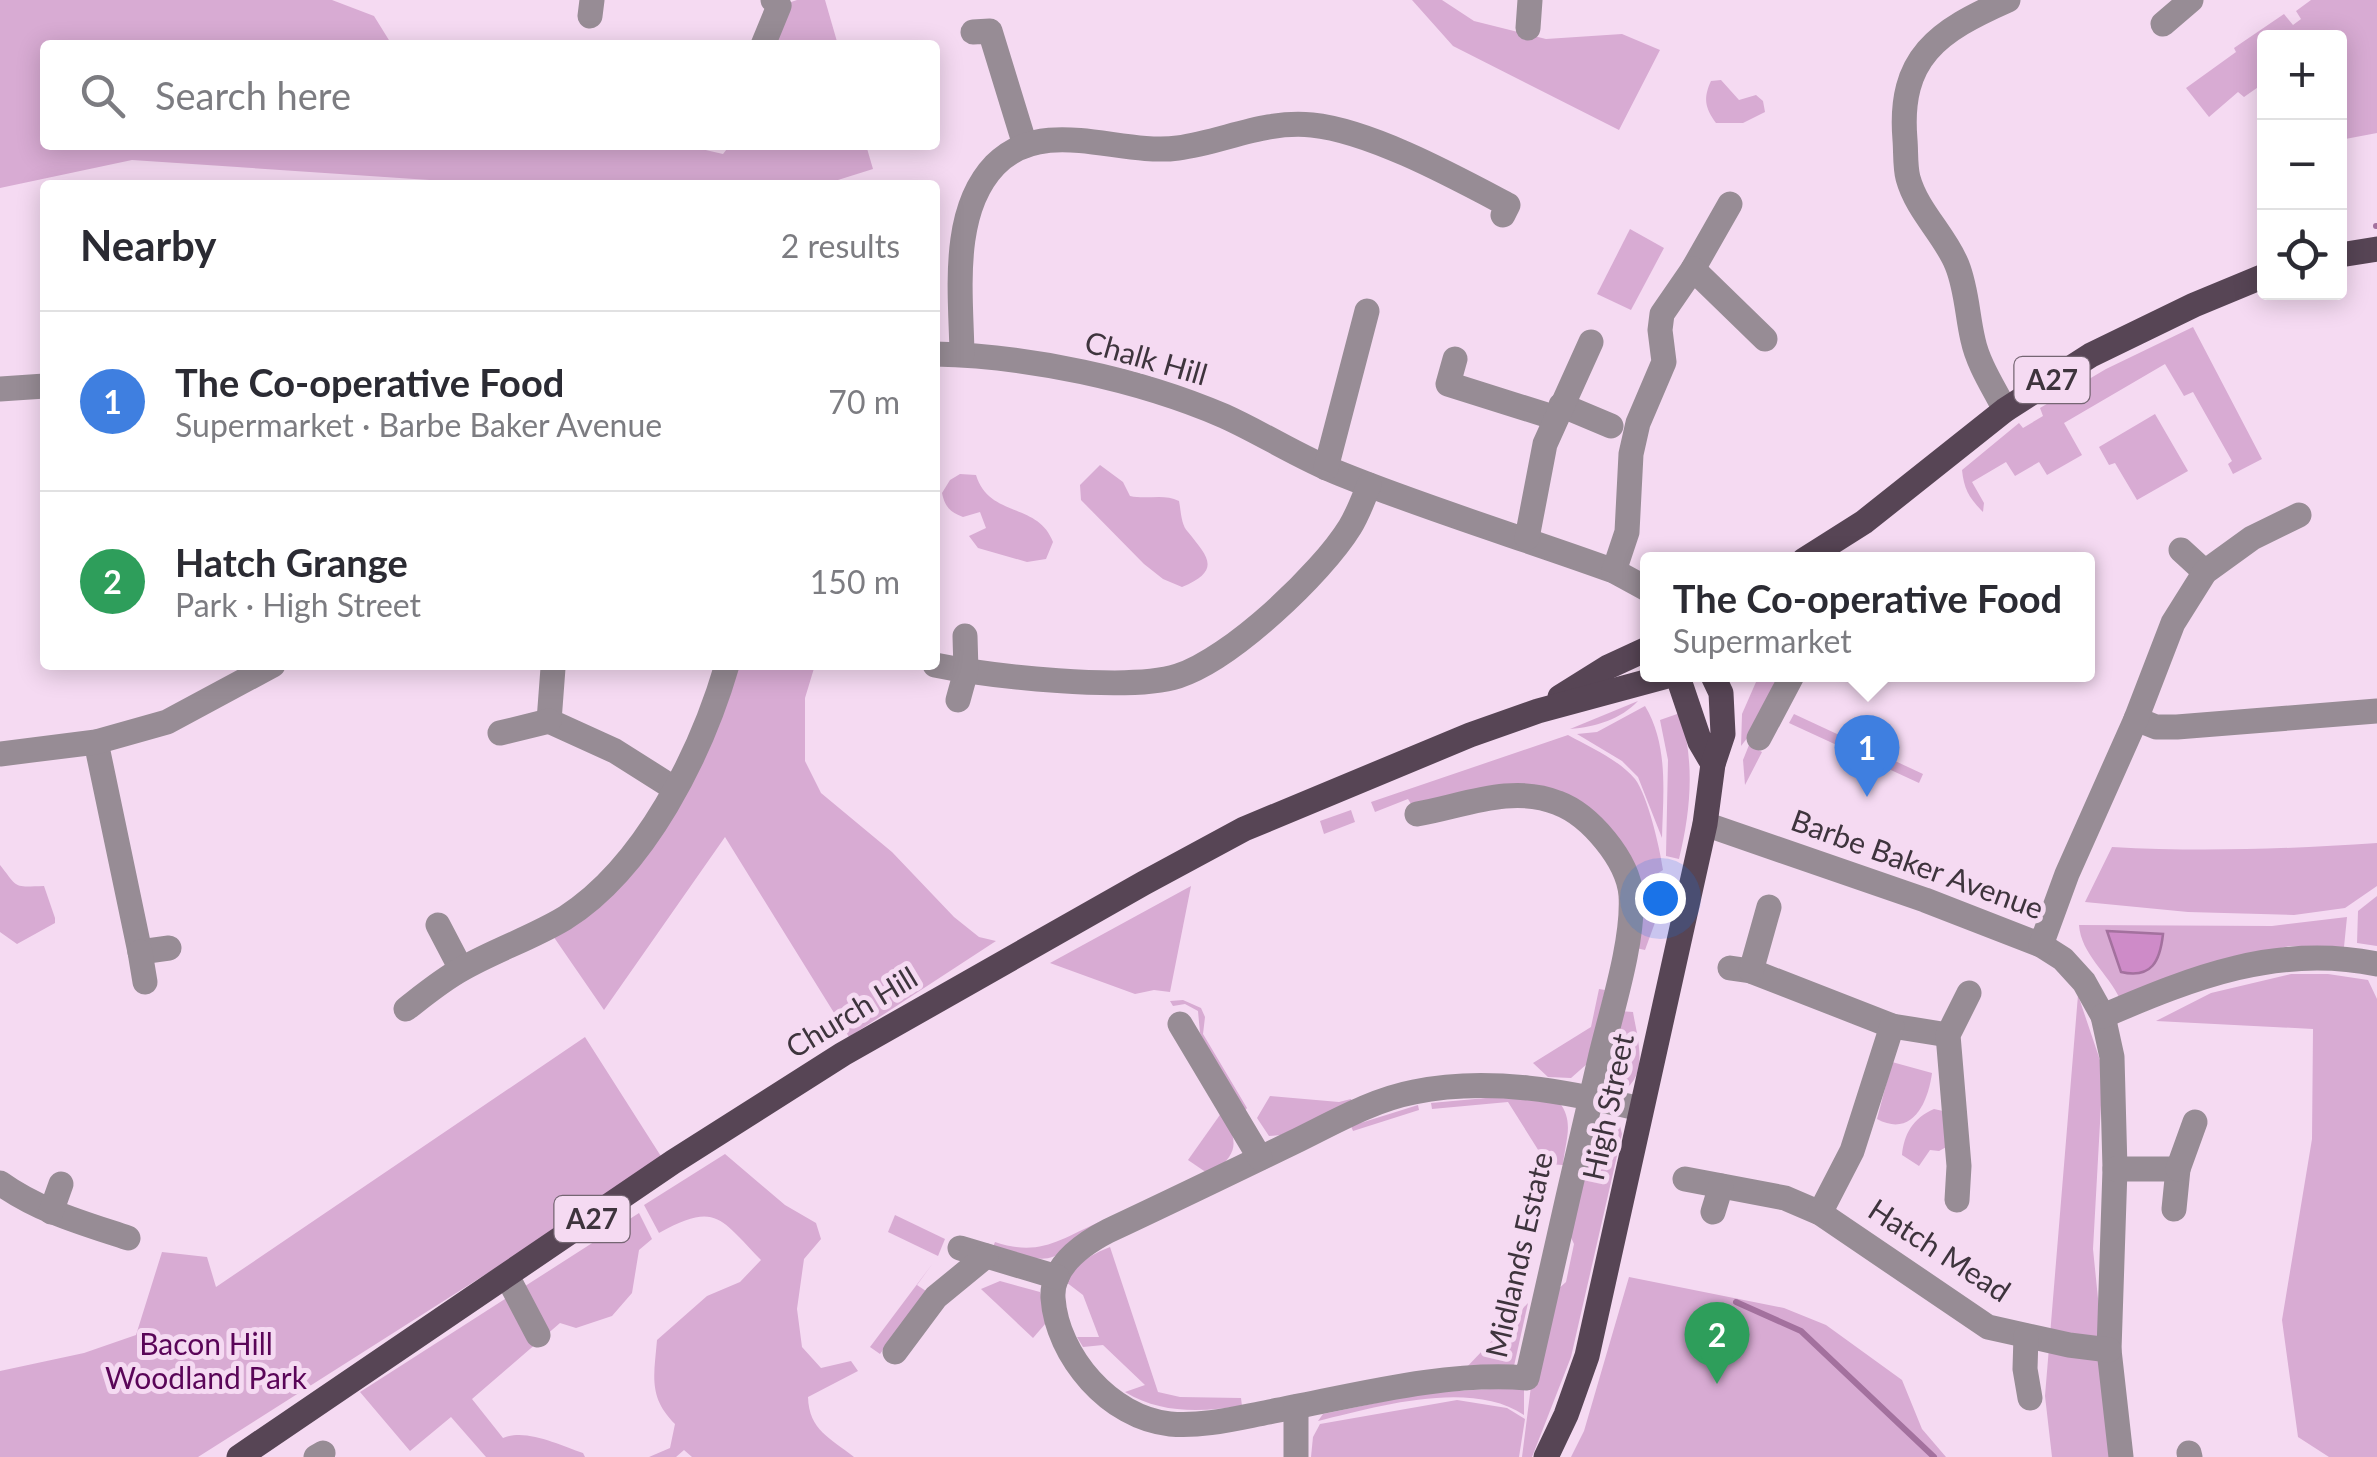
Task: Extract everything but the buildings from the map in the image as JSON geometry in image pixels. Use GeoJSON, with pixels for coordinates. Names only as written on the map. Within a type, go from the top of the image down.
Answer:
{"type":"FeatureCollection","features":[{"type":"Feature","properties":{"kind":"main road"},"geometry":{"type":"LineString","coordinates":[[2347,254],[2377,249]]}},
{"type":"Feature","properties":{"kind":"main road","name":"A27"},"geometry":{"type":"LineString","coordinates":[[1817,552],[1864,522],[2004,410],[2091,356],[2257,279]]}},
{"type":"Feature","properties":{"kind":"main road","name":"A27"},"geometry":{"type":"LineString","coordinates":[[1846,552],[1864,522]]}},
{"type":"Feature","properties":{"kind":"main road","name":"Church Hill"},"geometry":{"type":"LineString","coordinates":[[1538,710],[1608,666],[1640,651]]}},
{"type":"Feature","properties":{"kind":"main road","name":"Church Hill"},"geometry":{"type":"LineString","coordinates":[[244,1456],[674,1162],[843,1054],[1144,883],[1244,829],[1454,741],[1538,710],[1645,682]]}},
{"type":"Feature","properties":{"kind":"main road"},"geometry":{"type":"LineString","coordinates":[[1679,682],[1700,742],[1713,764]]}},
{"type":"Feature","properties":{"kind":"main road","name":"High Street"},"geometry":{"type":"LineString","coordinates":[[1546,1457],[1587,1356],[1704,824],[1713,764],[1723,734],[1724,717],[1715,682]]}},
{"type":"Feature","properties":{"kind":"street"},"geometry":{"type":"LineString","coordinates":[[1528,28],[1530,0]]}},
{"type":"Feature","properties":{"kind":"street"},"geometry":{"type":"LineString","coordinates":[[2004,410],[1973,341],[1969,306],[1956,263],[1932,228],[1908,178],[1903,110],[1908,80],[1936,38],[2008,0]]}},
{"type":"Feature","properties":{"kind":"street"},"geometry":{"type":"LineString","coordinates":[[2163,24],[2192,0]]}},
{"type":"Feature","properties":{"kind":"street"},"geometry":{"type":"LineString","coordinates":[[765,40],[776,3]]}},
{"type":"Feature","properties":{"kind":"street"},"geometry":{"type":"LineString","coordinates":[[989,29],[1025,145]]}},
{"type":"Feature","properties":{"kind":"street"},"geometry":{"type":"LineString","coordinates":[[962,354],[961,282],[967,209],[995,166],[1025,145],[1058,138],[1175,149],[1266,127],[1312,124],[1386,148],[1508,205]]}},
{"type":"Feature","properties":{"kind":"street"},"geometry":{"type":"LineString","coordinates":[[1614,570],[1627,532],[1631,454],[1638,423],[1664,362],[1662,314],[1730,204]]}},
{"type":"Feature","properties":{"kind":"street"},"geometry":{"type":"LineString","coordinates":[[1693,269],[1765,339]]}},
{"type":"Feature","properties":{"kind":"street"},"geometry":{"type":"LineString","coordinates":[[1326,468],[1367,311]]}},
{"type":"Feature","properties":{"kind":"street"},"geometry":{"type":"LineString","coordinates":[[1527,538],[1545,444],[1591,342]]}},
{"type":"Feature","properties":{"kind":"street","name":"Chalk Hill"},"geometry":{"type":"LineString","coordinates":[[940,354],[1068,370],[1147,388],[1225,416],[1326,468],[1369,485],[1614,570],[1640,589]]}},
{"type":"Feature","properties":{"kind":"street"},"geometry":{"type":"LineString","coordinates":[[1455,359],[1448,384],[1612,426]]}},
{"type":"Feature","properties":{"kind":"street"},"geometry":{"type":"LineString","coordinates":[[0,388],[40,386]]}},
{"type":"Feature","properties":{"kind":"street"},"geometry":{"type":"LineString","coordinates":[[940,666],[1111,682],[1177,677],[1237,642],[1270,614],[1334,549],[1351,525],[1369,485]]}},
{"type":"Feature","properties":{"kind":"street"},"geometry":{"type":"LineString","coordinates":[[2042,945],[2067,874],[2136,719],[2173,624],[2206,572],[2252,538],[2298,515]]}},
{"type":"Feature","properties":{"kind":"street"},"geometry":{"type":"LineString","coordinates":[[2181,550],[2206,572]]}},
{"type":"Feature","properties":{"kind":"street"},"geometry":{"type":"LineString","coordinates":[[958,700],[966,671],[965,636]]}},
{"type":"Feature","properties":{"kind":"street"},"geometry":{"type":"LineString","coordinates":[[0,754],[96,742],[167,722],[264,670]]}},
{"type":"Feature","properties":{"kind":"street"},"geometry":{"type":"LineString","coordinates":[[549,721],[553,670]]}},
{"type":"Feature","properties":{"kind":"street"},"geometry":{"type":"LineString","coordinates":[[406,1009],[460,969],[548,928],[584,904],[640,843],[674,789],[698,749],[725,670]]}},
{"type":"Feature","properties":{"kind":"street"},"geometry":{"type":"LineString","coordinates":[[1759,738],[1789,682]]}},
{"type":"Feature","properties":{"kind":"street"},"geometry":{"type":"LineString","coordinates":[[2136,719],[2156,726],[2177,727],[2377,711]]}},
{"type":"Feature","properties":{"kind":"street"},"geometry":{"type":"LineString","coordinates":[[500,732],[549,721],[615,751],[674,789]]}},
{"type":"Feature","properties":{"kind":"street"},"geometry":{"type":"LineString","coordinates":[[96,742],[145,982]]}},
{"type":"Feature","properties":{"kind":"street","name":"Midlands Estate"},"geometry":{"type":"LineString","coordinates":[[1057,1277],[1053,1292],[1056,1322],[1068,1348],[1092,1382],[1119,1406],[1170,1424],[1206,1423],[1403,1387],[1527,1378],[1628,938],[1631,892],[1620,860],[1602,835],[1566,806],[1536,796],[1497,796],[1417,814]]}},
{"type":"Feature","properties":{"kind":"street","name":"Barbe Baker Avenue"},"geometry":{"type":"LineString","coordinates":[[1704,824],[2042,945],[2078,974],[2103,1016],[2113,1069],[2115,1169],[2109,1350],[2121,1457]]}},
{"type":"Feature","properties":{"kind":"street"},"geometry":{"type":"LineString","coordinates":[[1769,907],[1741,970],[1892,1026],[1948,1035],[1969,993]]}},
{"type":"Feature","properties":{"kind":"street"},"geometry":{"type":"LineString","coordinates":[[438,926],[460,969]]}},
{"type":"Feature","properties":{"kind":"street"},"geometry":{"type":"LineString","coordinates":[[140,952],[169,948]]}},
{"type":"Feature","properties":{"kind":"street"},"geometry":{"type":"LineString","coordinates":[[2103,1016],[2176,988],[2268,960],[2315,956],[2377,964]]}},
{"type":"Feature","properties":{"kind":"street"},"geometry":{"type":"LineString","coordinates":[[1180,1024],[1260,1158]]}},
{"type":"Feature","properties":{"kind":"street","name":"Hatch Mead"},"geometry":{"type":"LineString","coordinates":[[1820,1212],[1852,1150],[1892,1026]]}},
{"type":"Feature","properties":{"kind":"street","name":"Hatch Mead"},"geometry":{"type":"LineString","coordinates":[[1948,1035],[1959,1166],[1957,1200]]}},
{"type":"Feature","properties":{"kind":"street"},"geometry":{"type":"LineString","coordinates":[[960,1248],[1057,1277],[1080,1246],[1358,1111],[1411,1092],[1463,1085],[1539,1088],[1641,1109]]}},
{"type":"Feature","properties":{"kind":"street"},"geometry":{"type":"LineString","coordinates":[[2174,1209],[2178,1169],[2195,1122]]}},
{"type":"Feature","properties":{"kind":"street"},"geometry":{"type":"LineString","coordinates":[[2115,1169],[2178,1169]]}},
{"type":"Feature","properties":{"kind":"street","name":"Hatch Mead"},"geometry":{"type":"LineString","coordinates":[[1685,1179],[1785,1198],[1820,1212],[1988,1327],[2109,1350]]}},
{"type":"Feature","properties":{"kind":"street"},"geometry":{"type":"LineString","coordinates":[[0,1183],[51,1212],[128,1238]]}},
{"type":"Feature","properties":{"kind":"street"},"geometry":{"type":"LineString","coordinates":[[51,1212],[61,1184]]}},
{"type":"Feature","properties":{"kind":"street"},"geometry":{"type":"LineString","coordinates":[[1713,1212],[1720,1186]]}},
{"type":"Feature","properties":{"kind":"street"},"geometry":{"type":"LineString","coordinates":[[895,1352],[936,1297],[986,1256]]}},
{"type":"Feature","properties":{"kind":"street"},"geometry":{"type":"LineString","coordinates":[[507,1276],[538,1335]]}},
{"type":"Feature","properties":{"kind":"street","name":"Hatch Mead"},"geometry":{"type":"LineString","coordinates":[[2026,1336],[2024,1369],[2030,1398]]}},
{"type":"Feature","properties":{"kind":"street"},"geometry":{"type":"LineString","coordinates":[[1296,1406],[1296,1457]]}},
{"type":"Feature","properties":{"kind":"green space"},"geometry":{"type":"Polygon","coordinates":[[[0,0],[332,0],[374,16],[389,40],[40,40],[40,150],[706,150],[723,154],[726,150],[867,150],[873,169],[838,180],[430,180],[132,160],[0,188],[0,0]]]}},
{"type":"Feature","properties":{"kind":"green space"},"geometry":{"type":"Polygon","coordinates":[[[797,0],[825,0],[837,40],[769,40],[779,6],[797,0]]]}},
{"type":"Feature","properties":{"kind":"green space"},"geometry":{"type":"Polygon","coordinates":[[[1412,0],[1442,0],[1474,21],[1546,39],[1622,34],[1660,50],[1619,130],[1453,46],[1412,0]]]}},
{"type":"Feature","properties":{"kind":"green space"},"geometry":{"type":"Polygon","coordinates":[[[2311,0],[2377,0],[2377,133],[2347,139],[2347,30],[2260,30],[2284,14],[2293,25],[2301,19],[2296,11],[2311,0]]]}},
{"type":"Feature","properties":{"kind":"green space"},"geometry":{"type":"Polygon","coordinates":[[[2257,32],[2257,88],[2244,97],[2238,92],[2209,117],[2186,88],[2236,52],[2234,48],[2257,32]]]}},
{"type":"Feature","properties":{"kind":"green space"},"geometry":{"type":"Polygon","coordinates":[[[1721,80],[1739,100],[1756,95],[1763,101],[1765,112],[1743,123],[1716,123],[1706,98],[1711,81],[1721,80]]]}},
{"type":"Feature","properties":{"kind":"green space"},"geometry":{"type":"Polygon","coordinates":[[[1630,229],[1664,248],[1631,310],[1597,294],[1630,229]]]}},
{"type":"Feature","properties":{"kind":"green space"},"geometry":{"type":"Polygon","coordinates":[[[2193,327],[2262,459],[2233,474],[2228,464],[2232,461],[2193,392],[2184,396],[2165,364],[2064,423],[2082,455],[2047,475],[2039,462],[2015,476],[2006,462],[1972,482],[1984,503],[1983,512],[1974,502],[1962,470],[2019,423],[2023,428],[2043,416],[2040,408],[2106,369],[2193,327]]]}},
{"type":"Feature","properties":{"kind":"green space"},"geometry":{"type":"Polygon","coordinates":[[[2155,414],[2188,471],[2137,500],[2115,463],[2109,465],[2099,447],[2155,414]]]}},
{"type":"Feature","properties":{"kind":"green space"},"geometry":{"type":"Polygon","coordinates":[[[1100,465],[1123,482],[1130,496],[1179,501],[1184,526],[1208,562],[1203,575],[1182,587],[1163,579],[1081,500],[1080,485],[1100,465]]]}},
{"type":"Feature","properties":{"kind":"green space"},"geometry":{"type":"Polygon","coordinates":[[[960,474],[976,475],[991,498],[1046,529],[1053,542],[1046,559],[1027,562],[978,548],[969,536],[986,528],[980,512],[958,515],[951,511],[942,493],[950,480],[960,474]]]}},
{"type":"Feature","properties":{"kind":"green space"},"geometry":{"type":"Polygon","coordinates":[[[725,670],[813,670],[805,698],[805,761],[821,793],[892,852],[954,917],[979,937],[996,941],[849,1037],[725,837],[604,1010],[551,933],[641,843],[725,670]]]}},
{"type":"Feature","properties":{"kind":"green space"},"geometry":{"type":"Polygon","coordinates":[[[1756,682],[1776,682],[1741,746],[1742,714],[1756,682]]]}},
{"type":"Feature","properties":{"kind":"green space"},"geometry":{"type":"Polygon","coordinates":[[[1638,701],[1607,721],[1570,729],[1638,701]]]}},
{"type":"Feature","properties":{"kind":"green space"},"geometry":{"type":"Polygon","coordinates":[[[1645,706],[1661,754],[1662,838],[1638,777],[1622,761],[1577,734],[1597,732],[1645,706]]]}},
{"type":"Feature","properties":{"kind":"green space"},"geometry":{"type":"Polygon","coordinates":[[[1680,713],[1688,749],[1690,786],[1679,859],[1666,856],[1668,760],[1660,720],[1680,713]]]}},
{"type":"Feature","properties":{"kind":"green space"},"geometry":{"type":"Polygon","coordinates":[[[1794,714],[1923,774],[1919,783],[1789,723],[1794,714]]]}},
{"type":"Feature","properties":{"kind":"green space"},"geometry":{"type":"Polygon","coordinates":[[[1568,735],[1621,766],[1640,787],[1663,870],[1636,887],[1566,794],[1548,788],[1509,787],[1414,809],[1408,799],[1375,812],[1371,802],[1568,735]]]}},
{"type":"Feature","properties":{"kind":"green space"},"geometry":{"type":"Polygon","coordinates":[[[1749,745],[1762,752],[1745,785],[1743,760],[1749,745]]]}},
{"type":"Feature","properties":{"kind":"green space"},"geometry":{"type":"Polygon","coordinates":[[[1351,810],[1355,822],[1324,834],[1320,821],[1351,810]]]}},
{"type":"Feature","properties":{"kind":"green space"},"geometry":{"type":"Polygon","coordinates":[[[2377,843],[2377,886],[2345,908],[2294,915],[2188,912],[2085,902],[2112,847],[2245,849],[2377,843]]]}},
{"type":"Feature","properties":{"kind":"green space"},"geometry":{"type":"Polygon","coordinates":[[[0,865],[18,885],[44,886],[55,918],[55,923],[17,944],[0,932],[0,865]]]}},
{"type":"Feature","properties":{"kind":"green space"},"geometry":{"type":"Polygon","coordinates":[[[1664,874],[1661,906],[1645,950],[1636,948],[1639,892],[1664,874]]]}},
{"type":"Feature","properties":{"kind":"green space"},"geometry":{"type":"Polygon","coordinates":[[[1191,886],[1170,992],[1135,994],[1050,963],[1191,886]]]}},
{"type":"Feature","properties":{"kind":"green space"},"geometry":{"type":"Polygon","coordinates":[[[2377,896],[2377,946],[2357,943],[2358,911],[2377,896]]]}},
{"type":"Feature","properties":{"kind":"green space"},"geometry":{"type":"Polygon","coordinates":[[[2347,917],[2344,947],[2289,946],[2229,961],[2120,999],[2085,945],[2079,925],[2272,926],[2347,917]]]}},
{"type":"Feature","properties":{"kind":"green space"},"geometry":{"type":"Polygon","coordinates":[[[2291,974],[2368,980],[2377,999],[2377,1457],[2329,1457],[2298,1437],[2282,1320],[2312,1139],[2313,1029],[2156,1021],[2211,993],[2291,974]]]}},
{"type":"Feature","properties":{"kind":"green space"},"geometry":{"type":"Polygon","coordinates":[[[1599,989],[1605,990],[1588,1063],[1571,1078],[1548,1077],[1533,1063],[1591,1027],[1599,989]]]}},
{"type":"Feature","properties":{"kind":"green space"},"geometry":{"type":"Polygon","coordinates":[[[2078,995],[2103,1069],[2093,1249],[2114,1457],[2052,1457],[2045,1396],[2078,995]]]}},
{"type":"Feature","properties":{"kind":"green space"},"geometry":{"type":"Polygon","coordinates":[[[1183,1000],[1201,1008],[1205,1017],[1203,1034],[1247,1108],[1243,1113],[1200,1033],[1198,1011],[1185,1004],[1173,1006],[1170,1001],[1183,1000]]]}},
{"type":"Feature","properties":{"kind":"green space"},"geometry":{"type":"Polygon","coordinates":[[[1619,1011],[1633,1012],[1640,1055],[1636,1076],[1622,1091],[1606,1084],[1619,1011]]]}},
{"type":"Feature","properties":{"kind":"green space","name":"Bacon Hill Woodland Park"},"geometry":{"type":"Polygon","coordinates":[[[585,1037],[664,1161],[198,1457],[0,1457],[0,1371],[84,1353],[136,1335],[162,1252],[207,1257],[216,1287],[585,1037]]]}},
{"type":"Feature","properties":{"kind":"green space"},"geometry":{"type":"Polygon","coordinates":[[[1892,1062],[1932,1073],[1922,1106],[1909,1121],[1900,1124],[1877,1119],[1892,1062]]]}},
{"type":"Feature","properties":{"kind":"green space"},"geometry":{"type":"Polygon","coordinates":[[[1270,1096],[1339,1102],[1351,1099],[1352,1103],[1281,1135],[1269,1136],[1257,1118],[1270,1096]]]}},
{"type":"Feature","properties":{"kind":"green space"},"geometry":{"type":"Polygon","coordinates":[[[1508,1096],[1559,1102],[1568,1124],[1563,1165],[1547,1164],[1508,1102],[1432,1109],[1431,1103],[1508,1096]]]}},
{"type":"Feature","properties":{"kind":"green space"},"geometry":{"type":"Polygon","coordinates":[[[1418,1105],[1419,1110],[1353,1131],[1351,1126],[1418,1105]]]}},
{"type":"Feature","properties":{"kind":"green space"},"geometry":{"type":"Polygon","coordinates":[[[1934,1109],[1943,1111],[1950,1145],[1939,1151],[1930,1150],[1919,1166],[1902,1155],[1905,1140],[1915,1122],[1934,1109]]]}},
{"type":"Feature","properties":{"kind":"green space"},"geometry":{"type":"Polygon","coordinates":[[[1222,1112],[1233,1147],[1210,1175],[1188,1160],[1222,1112]]]}},
{"type":"Feature","properties":{"kind":"green space"},"geometry":{"type":"Polygon","coordinates":[[[1605,1119],[1620,1126],[1622,1134],[1571,1357],[1532,1457],[1522,1457],[1531,1386],[1556,1291],[1566,1282],[1574,1244],[1569,1233],[1598,1121],[1605,1119]]]}},
{"type":"Feature","properties":{"kind":"green space"},"geometry":{"type":"Polygon","coordinates":[[[725,1154],[785,1205],[816,1223],[821,1239],[804,1259],[797,1309],[802,1347],[821,1368],[851,1361],[858,1371],[808,1397],[809,1408],[822,1432],[854,1457],[692,1457],[684,1450],[676,1457],[649,1457],[670,1448],[675,1424],[657,1395],[657,1340],[707,1296],[740,1282],[761,1260],[716,1219],[693,1218],[659,1233],[644,1205],[725,1154]]]}},
{"type":"Feature","properties":{"kind":"green space"},"geometry":{"type":"Polygon","coordinates":[[[639,1213],[652,1239],[639,1250],[632,1293],[612,1316],[576,1328],[560,1323],[472,1399],[503,1438],[532,1436],[585,1457],[486,1457],[451,1417],[410,1451],[360,1392],[639,1213]]]}},
{"type":"Feature","properties":{"kind":"green space"},"geometry":{"type":"Polygon","coordinates":[[[895,1215],[945,1239],[938,1256],[888,1232],[895,1215]]]}},
{"type":"Feature","properties":{"kind":"green space"},"geometry":{"type":"Polygon","coordinates":[[[1099,1222],[1051,1257],[1029,1257],[993,1247],[995,1242],[1037,1247],[1099,1222]]]}},
{"type":"Feature","properties":{"kind":"green space"},"geometry":{"type":"Polygon","coordinates":[[[1110,1247],[1158,1392],[1180,1397],[1241,1398],[1242,1406],[1182,1410],[1139,1399],[1125,1392],[1145,1385],[1103,1345],[1083,1347],[1077,1337],[1099,1337],[1083,1295],[1066,1282],[1085,1260],[1110,1247]]]}},
{"type":"Feature","properties":{"kind":"green space"},"geometry":{"type":"Polygon","coordinates":[[[933,1263],[917,1285],[926,1291],[880,1354],[870,1347],[933,1263]]]}},
{"type":"Feature","properties":{"kind":"green space"},"geometry":{"type":"Polygon","coordinates":[[[1629,1277],[1784,1308],[1826,1325],[1902,1380],[1922,1429],[1946,1457],[1571,1457],[1584,1431],[1629,1277]]]}},
{"type":"Feature","properties":{"kind":"green space"},"geometry":{"type":"Polygon","coordinates":[[[1000,1281],[1040,1292],[1046,1323],[1033,1338],[981,1289],[1000,1281]]]}},
{"type":"Feature","properties":{"kind":"green space"},"geometry":{"type":"Polygon","coordinates":[[[1528,1303],[1514,1366],[1464,1370],[1528,1303]]]}},
{"type":"Feature","properties":{"kind":"green space"},"geometry":{"type":"Polygon","coordinates":[[[1524,1387],[1524,1415],[1502,1404],[1451,1397],[1395,1403],[1318,1421],[1323,1414],[1424,1393],[1524,1387]]]}},
{"type":"Feature","properties":{"kind":"green space"},"geometry":{"type":"Polygon","coordinates":[[[1457,1400],[1507,1408],[1525,1419],[1519,1457],[1311,1457],[1313,1437],[1320,1424],[1457,1400]]]}},
{"type":"Feature","properties":{"kind":"shaded area"},"geometry":{"type":"Polygon","coordinates":[[[2107,931],[2163,934],[2157,960],[2140,973],[2121,972],[2107,931]]]}},
{"type":"Feature","properties":{"kind":"waterway"},"geometry":{"type":"LineString","coordinates":[[1736,1302],[1801,1331],[1934,1457]]}},
{"type":"Feature","properties":{"kind":"place","name":"The Co-operative Food"},"geometry":{"type":"Point","coordinates":[1867,797]}},
{"type":"Feature","properties":{"kind":"place","name":"Hatch Grange"},"geometry":{"type":"Point","coordinates":[1717,1384]}}]}
